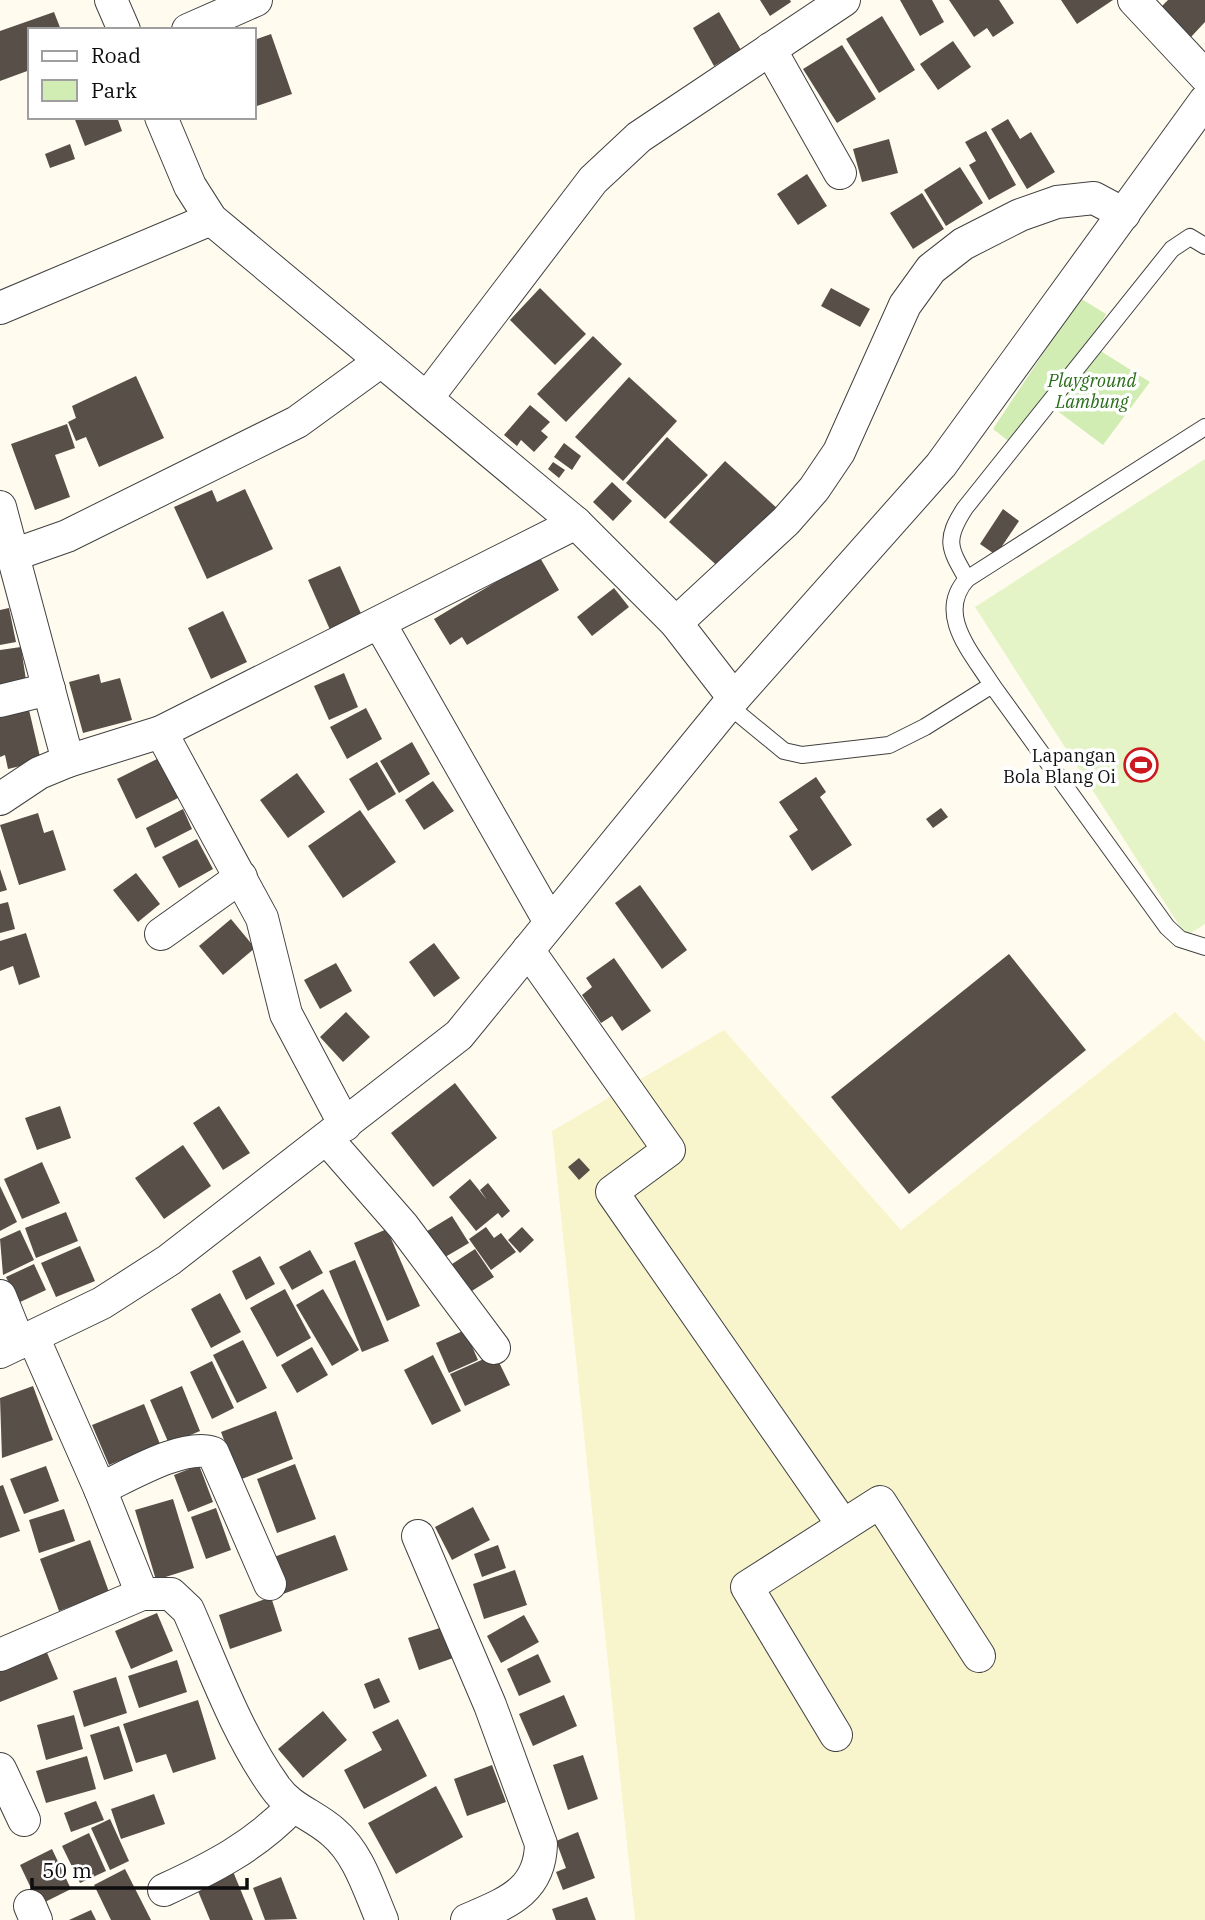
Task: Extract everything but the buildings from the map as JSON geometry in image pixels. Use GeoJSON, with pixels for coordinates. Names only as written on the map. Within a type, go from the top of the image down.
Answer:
{"type":"FeatureCollection","features":[{"type":"Feature","properties":{"kind":"street"},"geometry":{"type":"LineString","coordinates":[[111,0],[123,28]]}},
{"type":"Feature","properties":{"kind":"street"},"geometry":{"type":"LineString","coordinates":[[193,28],[256,0]]}},
{"type":"Feature","properties":{"kind":"street"},"geometry":{"type":"LineString","coordinates":[[427,398],[593,180],[639,137],[844,0]]}},
{"type":"Feature","properties":{"kind":"street"},"geometry":{"type":"LineString","coordinates":[[1134,0],[1205,76]]}},
{"type":"Feature","properties":{"kind":"street"},"geometry":{"type":"LineString","coordinates":[[770,50],[840,173]]}},
{"type":"Feature","properties":{"kind":"street"},"geometry":{"type":"LineString","coordinates":[[17,1344],[103,1303],[169,1260],[459,1035],[731,702],[941,465],[1205,101]]}},
{"type":"Feature","properties":{"kind":"street"},"geometry":{"type":"LineString","coordinates":[[162,119],[190,186],[211,219],[576,523],[676,623],[731,702]]}},
{"type":"Feature","properties":{"kind":"street"},"geometry":{"type":"LineString","coordinates":[[676,623],[786,521],[814,489],[839,452],[905,305],[931,269],[963,244],[1020,215],[1057,202],[1094,198],[1124,214]]}},
{"type":"Feature","properties":{"kind":"street"},"geometry":{"type":"LineString","coordinates":[[0,308],[211,219]]}},
{"type":"Feature","properties":{"kind":"street"},"geometry":{"type":"LineString","coordinates":[[13,555],[67,536],[286,428],[382,361]]}},
{"type":"Feature","properties":{"kind":"street"},"geometry":{"type":"LineString","coordinates":[[0,507],[13,555],[12,594],[49,689],[68,761]]}},
{"type":"Feature","properties":{"kind":"street"},"geometry":{"type":"LineString","coordinates":[[0,799],[39,773],[68,761],[161,733],[576,523]]}},
{"type":"Feature","properties":{"kind":"street"},"geometry":{"type":"LineString","coordinates":[[380,624],[550,922]]}},
{"type":"Feature","properties":{"kind":"street"},"geometry":{"type":"LineString","coordinates":[[0,701],[49,689]]}},
{"type":"Feature","properties":{"kind":"street"},"geometry":{"type":"LineString","coordinates":[[161,733],[262,918],[286,1014],[336,1132],[494,1348]]}},
{"type":"Feature","properties":{"kind":"street"},"geometry":{"type":"LineString","coordinates":[[161,934],[241,877]]}},
{"type":"Feature","properties":{"kind":"street"},"geometry":{"type":"LineString","coordinates":[[528,950],[669,1150],[612,1192],[843,1525]]}},
{"type":"Feature","properties":{"kind":"street"},"geometry":{"type":"LineString","coordinates":[[0,1296],[17,1344],[100,1489],[142,1594]]}},
{"type":"Feature","properties":{"kind":"street"},"geometry":{"type":"LineString","coordinates":[[100,1489],[185,1451],[201,1448],[213,1452],[270,1584]]}},
{"type":"Feature","properties":{"kind":"street"},"geometry":{"type":"LineString","coordinates":[[836,1735],[747,1587],[880,1502],[979,1656]]}},
{"type":"Feature","properties":{"kind":"street"},"geometry":{"type":"LineString","coordinates":[[418,1536],[489,1705],[541,1844],[541,1862],[536,1875],[515,1911],[467,1920]]}},
{"type":"Feature","properties":{"kind":"street"},"geometry":{"type":"LineString","coordinates":[[0,1655],[142,1594],[172,1594],[188,1610],[262,1769],[292,1807],[326,1826],[345,1845],[361,1869],[382,1920]]}},
{"type":"Feature","properties":{"kind":"street"},"geometry":{"type":"LineString","coordinates":[[0,1769],[24,1820]]}},
{"type":"Feature","properties":{"kind":"street"},"geometry":{"type":"LineString","coordinates":[[164,1890],[239,1853],[270,1830],[292,1807]]}},
{"type":"Feature","properties":{"kind":"lane"},"geometry":{"type":"LineString","coordinates":[[967,579],[950,543],[951,529],[965,508],[1172,249],[1190,237],[1205,246]]}},
{"type":"Feature","properties":{"kind":"lane"},"geometry":{"type":"LineString","coordinates":[[1205,427],[967,579],[955,597],[953,613],[957,629],[992,685],[1167,927],[1180,939],[1205,947]]}},
{"type":"Feature","properties":{"kind":"lane"},"geometry":{"type":"LineString","coordinates":[[731,702],[784,751],[802,755],[889,745],[925,727],[992,685]]}},
{"type":"Feature","properties":{"kind":"shaded area"},"geometry":{"type":"Polygon","coordinates":[[[1175,1012],[1205,1042],[1205,1920],[635,1920],[552,1131],[724,1030],[901,1230],[1175,1012]]]}},
{"type":"Feature","properties":{"kind":"green space","name":"Playground Lambung"},"geometry":{"type":"Polygon","coordinates":[[[1080,298],[1106,314],[1091,345],[1150,382],[1103,445],[1052,407],[1020,450],[993,429],[1080,298]]]}},
{"type":"Feature","properties":{"kind":"green space","name":"Lapangan Bola Blang Oi"},"geometry":{"type":"Polygon","coordinates":[[[1205,459],[1205,924],[1186,936],[975,607],[1205,459]]]}},
{"type":"Feature","properties":{"kind":"place","name":"Lapangan Bola Blang Oi"},"geometry":{"type":"Point","coordinates":[1141,765]}}]}
